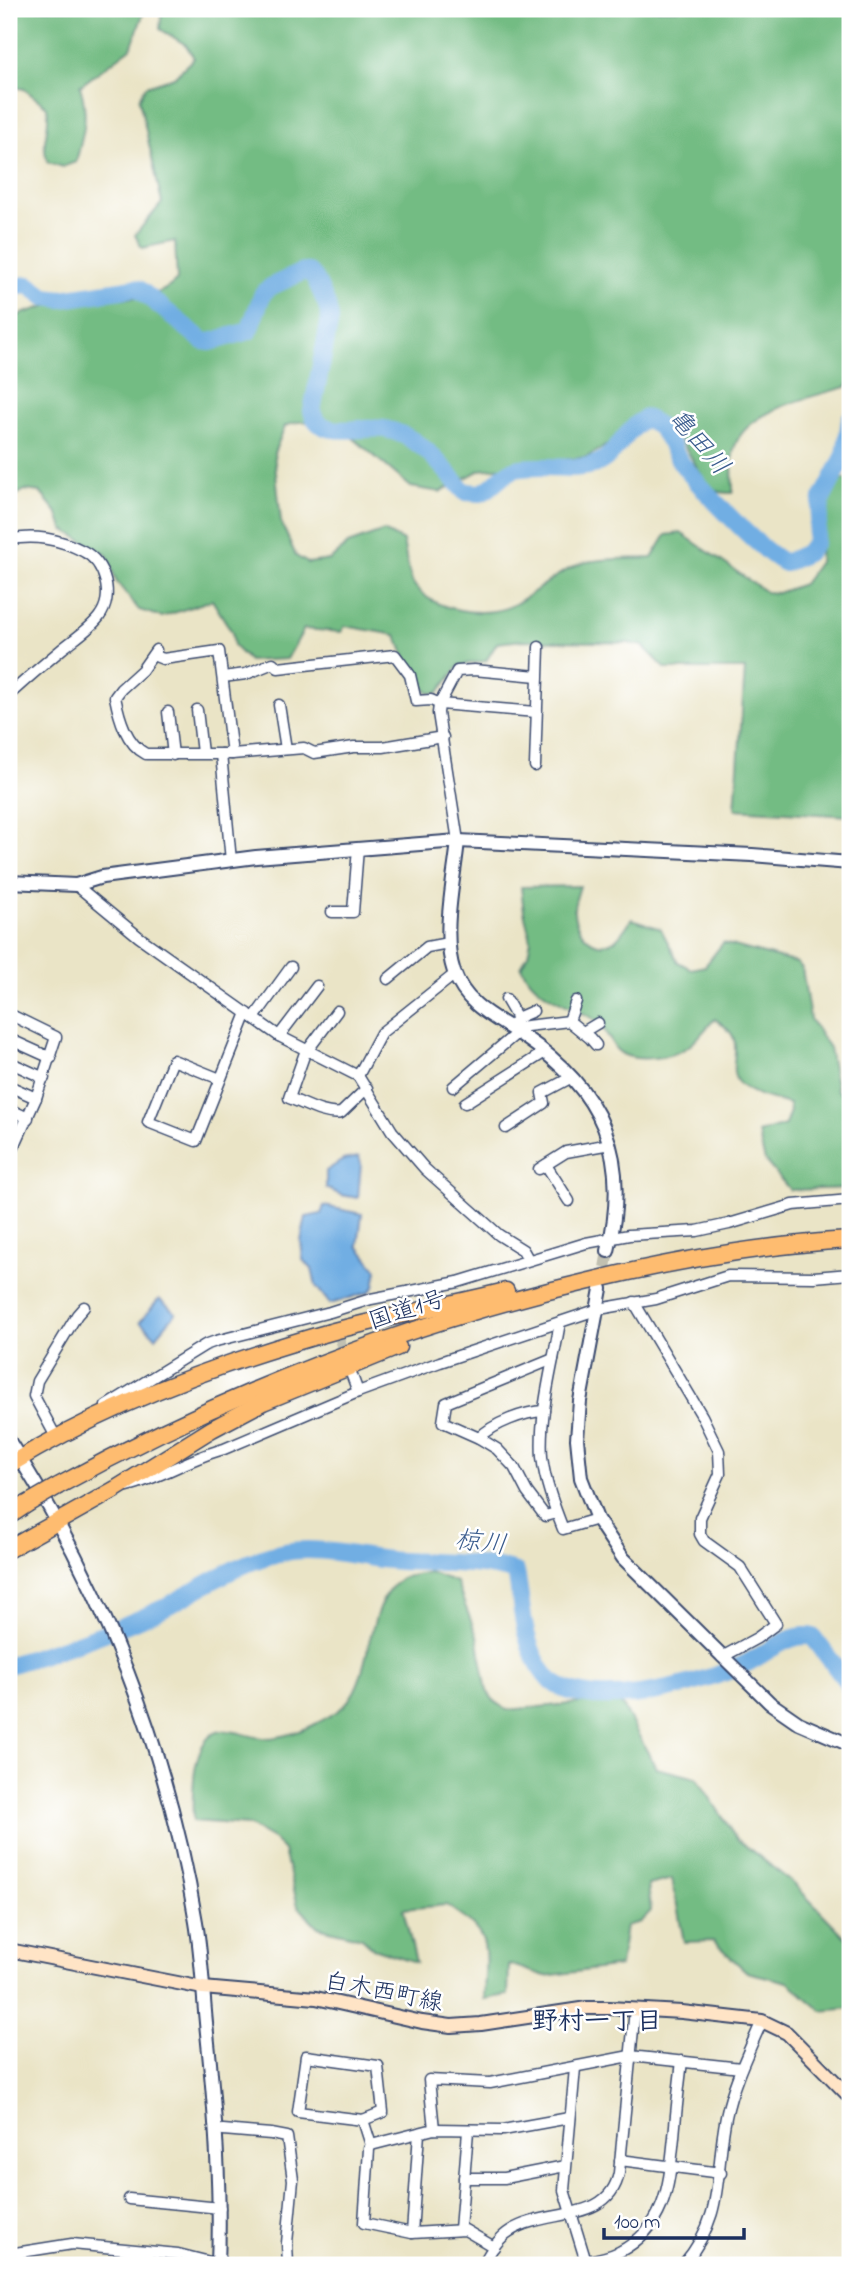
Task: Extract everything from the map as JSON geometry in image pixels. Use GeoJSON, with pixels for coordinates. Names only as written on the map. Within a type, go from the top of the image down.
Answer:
{"type":"FeatureCollection","features":[{"type":"Feature","properties":{"kind":"highway","name":"国道1号"},"geometry":{"type":"LineString","coordinates":[[9,1516],[58,1486],[169,1428],[245,1393],[348,1352],[502,1303],[638,1270],[713,1255],[850,1240]]}},
{"type":"Feature","properties":{"kind":"highway"},"geometry":{"type":"LineString","coordinates":[[14,1462],[86,1423],[210,1371],[336,1331],[586,1273],[611,1268],[638,1270]]}},
{"type":"Feature","properties":{"kind":"highway"},"geometry":{"type":"LineString","coordinates":[[9,1549],[114,1490],[212,1429],[263,1402],[344,1367],[496,1311],[502,1303]]}},
{"type":"Feature","properties":{"kind":"main road","name":"白木西町線"},"geometry":{"type":"LineString","coordinates":[[9,1950],[203,1988],[316,1998],[422,2022],[452,2026],[587,2008],[635,2009],[762,2021],[787,2034],[850,2097]]}},
{"type":"Feature","properties":{"kind":"street"},"geometry":{"type":"LineString","coordinates":[[9,540],[50,540],[89,555],[96,560],[103,572],[106,598],[98,619],[9,695]]}},
{"type":"Feature","properties":{"kind":"street"},"geometry":{"type":"LineString","coordinates":[[535,766],[539,647]]}},
{"type":"Feature","properties":{"kind":"street"},"geometry":{"type":"LineString","coordinates":[[231,861],[226,754],[223,677],[219,651],[163,659],[155,652],[136,677],[116,695],[121,724],[140,751],[153,755],[226,754],[304,748],[314,753],[354,747],[383,747],[443,737]]}},
{"type":"Feature","properties":{"kind":"street"},"geometry":{"type":"LineString","coordinates":[[223,677],[246,674],[273,663],[278,668],[395,655],[410,675],[416,701],[431,700],[440,704],[536,712]]}},
{"type":"Feature","properties":{"kind":"street"},"geometry":{"type":"LineString","coordinates":[[537,676],[457,671],[440,704],[438,713],[458,841],[448,943],[454,974],[470,999],[483,1012],[515,1026],[545,1052],[572,1077],[593,1106],[610,1144],[617,1194],[610,1244]]}},
{"type":"Feature","properties":{"kind":"street"},"geometry":{"type":"LineString","coordinates":[[279,705],[286,749]]}},
{"type":"Feature","properties":{"kind":"street"},"geometry":{"type":"LineString","coordinates":[[197,710],[202,754]]}},
{"type":"Feature","properties":{"kind":"street"},"geometry":{"type":"LineString","coordinates":[[168,712],[173,755]]}},
{"type":"Feature","properties":{"kind":"street"},"geometry":{"type":"LineString","coordinates":[[9,882],[76,885],[102,877],[231,861],[458,841],[752,855],[850,863]]}},
{"type":"Feature","properties":{"kind":"street"},"geometry":{"type":"LineString","coordinates":[[332,912],[353,912],[358,848]]}},
{"type":"Feature","properties":{"kind":"street"},"geometry":{"type":"LineString","coordinates":[[76,885],[139,937],[279,1036],[358,1076],[391,1131],[425,1169],[499,1235],[523,1250],[528,1259]]}},
{"type":"Feature","properties":{"kind":"street"},"geometry":{"type":"LineString","coordinates":[[388,979],[426,947],[448,943]]}},
{"type":"Feature","properties":{"kind":"street"},"geometry":{"type":"LineString","coordinates":[[220,1079],[173,1060],[148,1122],[196,1141],[220,1079],[251,1015],[291,967]]}},
{"type":"Feature","properties":{"kind":"street"},"geometry":{"type":"LineString","coordinates":[[358,1076],[381,1032],[454,974]]}},
{"type":"Feature","properties":{"kind":"street"},"geometry":{"type":"LineString","coordinates":[[279,1036],[317,986]]}},
{"type":"Feature","properties":{"kind":"street"},"geometry":{"type":"LineString","coordinates":[[506,999],[515,1026]]}},
{"type":"Feature","properties":{"kind":"street"},"geometry":{"type":"LineString","coordinates":[[569,1021],[576,1002]]}},
{"type":"Feature","properties":{"kind":"street"},"geometry":{"type":"LineString","coordinates":[[337,1011],[307,1051],[289,1098],[337,1114],[367,1088]]}},
{"type":"Feature","properties":{"kind":"street"},"geometry":{"type":"LineString","coordinates":[[453,1087],[475,1070],[515,1026],[533,1011]]}},
{"type":"Feature","properties":{"kind":"street"},"geometry":{"type":"LineString","coordinates":[[9,1014],[56,1037],[51,1058],[28,1118],[13,1135],[9,1157]]}},
{"type":"Feature","properties":{"kind":"street"},"geometry":{"type":"LineString","coordinates":[[515,1026],[569,1021],[596,1045]]}},
{"type":"Feature","properties":{"kind":"street"},"geometry":{"type":"LineString","coordinates":[[583,1032],[598,1023]]}},
{"type":"Feature","properties":{"kind":"street"},"geometry":{"type":"LineString","coordinates":[[9,1039],[51,1058]]}},
{"type":"Feature","properties":{"kind":"street"},"geometry":{"type":"LineString","coordinates":[[465,1103],[545,1052]]}},
{"type":"Feature","properties":{"kind":"street"},"geometry":{"type":"LineString","coordinates":[[9,1062],[44,1078]]}},
{"type":"Feature","properties":{"kind":"street"},"geometry":{"type":"LineString","coordinates":[[506,1128],[544,1103],[542,1093],[572,1077]]}},
{"type":"Feature","properties":{"kind":"street"},"geometry":{"type":"LineString","coordinates":[[9,1086],[36,1098]]}},
{"type":"Feature","properties":{"kind":"street"},"geometry":{"type":"LineString","coordinates":[[9,1109],[28,1118]]}},
{"type":"Feature","properties":{"kind":"street"},"geometry":{"type":"LineString","coordinates":[[569,1201],[542,1167],[566,1152],[610,1144]]}},
{"type":"Feature","properties":{"kind":"street"},"geometry":{"type":"LineString","coordinates":[[86,1423],[98,1411],[205,1345],[371,1299],[458,1282],[528,1259],[697,1231],[793,1205],[850,1200]]}},
{"type":"Feature","properties":{"kind":"street"},"geometry":{"type":"LineString","coordinates":[[114,1490],[155,1478],[204,1454],[223,1449],[358,1392],[598,1309],[677,1293],[728,1276],[814,1277],[850,1274]]}},
{"type":"Feature","properties":{"kind":"street"},"geometry":{"type":"LineString","coordinates":[[601,1289],[580,1401],[577,1440],[581,1478],[597,1519],[623,1558],[770,1703],[799,1723],[850,1745]]}},
{"type":"Feature","properties":{"kind":"street"},"geometry":{"type":"LineString","coordinates":[[634,1302],[702,1416],[719,1451],[720,1474],[700,1518],[700,1534],[704,1541],[740,1567],[776,1624],[724,1659]]}},
{"type":"Feature","properties":{"kind":"street"},"geometry":{"type":"LineString","coordinates":[[57,1438],[34,1396],[37,1381],[84,1307]]}},
{"type":"Feature","properties":{"kind":"street"},"geometry":{"type":"LineString","coordinates":[[330,1312],[335,1325]]}},
{"type":"Feature","properties":{"kind":"street"},"geometry":{"type":"LineString","coordinates":[[560,1322],[544,1411],[542,1456],[548,1490],[563,1529],[597,1519]]}},
{"type":"Feature","properties":{"kind":"street"},"geometry":{"type":"LineString","coordinates":[[553,1359],[446,1404],[443,1422],[480,1437],[497,1450],[514,1466],[527,1492],[545,1516],[556,1513]]}},
{"type":"Feature","properties":{"kind":"street"},"geometry":{"type":"LineString","coordinates":[[351,1373],[358,1392]]}},
{"type":"Feature","properties":{"kind":"street"},"geometry":{"type":"LineString","coordinates":[[480,1437],[488,1430],[534,1411],[544,1411]]}},
{"type":"Feature","properties":{"kind":"street"},"geometry":{"type":"LineString","coordinates":[[9,1441],[14,1462],[58,1521],[120,1652],[165,1781],[196,1924],[215,2112],[219,2208],[218,2265],[178,2254],[72,2244],[9,2254]]}},
{"type":"Feature","properties":{"kind":"street"},"geometry":{"type":"LineString","coordinates":[[483,2265],[505,2234],[522,2224],[592,2208],[606,2200],[616,2185],[635,2009]]}},
{"type":"Feature","properties":{"kind":"street"},"geometry":{"type":"LineString","coordinates":[[683,2265],[698,2247],[717,2200],[724,2130],[741,2068],[762,2021]]}},
{"type":"Feature","properties":{"kind":"street"},"geometry":{"type":"LineString","coordinates":[[306,2056],[377,2066],[383,2112],[363,2120],[298,2112],[306,2056]]}},
{"type":"Feature","properties":{"kind":"street"},"geometry":{"type":"LineString","coordinates":[[434,2129],[429,2080],[490,2083],[630,2056],[741,2068]]}},
{"type":"Feature","properties":{"kind":"street"},"geometry":{"type":"LineString","coordinates":[[567,2265],[586,2263],[616,2253],[641,2237],[653,2222],[667,2191],[682,2061]]}},
{"type":"Feature","properties":{"kind":"street"},"geometry":{"type":"LineString","coordinates":[[575,2068],[564,2190],[586,2263]]}},
{"type":"Feature","properties":{"kind":"street"},"geometry":{"type":"LineString","coordinates":[[371,2145],[434,2129],[503,2130],[569,2118]]}},
{"type":"Feature","properties":{"kind":"street"},"geometry":{"type":"LineString","coordinates":[[363,2120],[371,2145],[365,2223],[412,2233],[460,2229],[494,2247]]}},
{"type":"Feature","properties":{"kind":"street"},"geometry":{"type":"LineString","coordinates":[[223,2130],[287,2137],[293,2173],[287,2243],[288,2265]]}},
{"type":"Feature","properties":{"kind":"street"},"geometry":{"type":"LineString","coordinates":[[460,2229],[468,2131]]}},
{"type":"Feature","properties":{"kind":"street"},"geometry":{"type":"LineString","coordinates":[[412,2233],[419,2133]]}},
{"type":"Feature","properties":{"kind":"street"},"geometry":{"type":"LineString","coordinates":[[620,2160],[721,2173]]}},
{"type":"Feature","properties":{"kind":"street"},"geometry":{"type":"LineString","coordinates":[[464,2178],[504,2178],[565,2166]]}},
{"type":"Feature","properties":{"kind":"street"},"geometry":{"type":"LineString","coordinates":[[129,2199],[219,2208]]}},
{"type":"Feature","properties":{"kind":"green space"},"geometry":{"type":"Polygon","coordinates":[[[9,9],[145,9],[131,48],[80,86],[84,124],[76,162],[62,167],[48,162],[45,147],[47,107],[24,89],[9,86],[9,9]]]}},
{"type":"Feature","properties":{"kind":"green space"},"geometry":{"type":"Polygon","coordinates":[[[162,9],[850,9],[850,383],[846,387],[778,408],[748,427],[738,439],[733,454],[733,493],[719,492],[709,485],[679,437],[662,421],[632,430],[587,457],[480,470],[440,492],[411,487],[333,421],[298,422],[285,426],[274,453],[281,522],[296,556],[308,563],[330,560],[348,544],[384,531],[403,541],[411,579],[421,593],[445,606],[475,612],[504,609],[556,576],[583,563],[608,559],[652,558],[666,535],[681,533],[766,592],[778,593],[803,584],[819,562],[822,504],[838,480],[850,479],[850,816],[735,809],[745,669],[666,669],[643,646],[628,643],[523,640],[497,643],[486,661],[460,665],[438,693],[429,693],[414,678],[396,635],[345,626],[341,632],[304,629],[287,659],[249,661],[234,646],[232,632],[212,600],[162,617],[139,610],[116,581],[107,555],[63,529],[58,514],[40,492],[25,490],[9,499],[9,319],[45,306],[73,300],[145,296],[167,288],[177,280],[175,241],[142,248],[135,235],[162,203],[139,99],[146,86],[174,77],[194,58],[186,45],[160,29],[162,9]]]}},
{"type":"Feature","properties":{"kind":"green space"},"geometry":{"type":"Polygon","coordinates":[[[580,886],[574,908],[576,923],[585,936],[599,944],[614,941],[632,919],[661,929],[678,962],[691,969],[705,966],[723,943],[797,963],[802,968],[810,1019],[829,1048],[837,1090],[850,1104],[850,1188],[790,1190],[765,1161],[758,1133],[785,1125],[790,1111],[789,1104],[764,1097],[737,1081],[734,1070],[734,1039],[729,1030],[715,1019],[689,1046],[674,1054],[653,1058],[632,1057],[617,1050],[595,1020],[536,987],[521,967],[531,940],[521,887],[580,886]]]}},
{"type":"Feature","properties":{"kind":"green space"},"geometry":{"type":"Polygon","coordinates":[[[429,1572],[456,1582],[477,1636],[487,1691],[495,1702],[507,1710],[612,1700],[623,1706],[656,1768],[697,1778],[737,1839],[794,1884],[850,1942],[850,2008],[822,2011],[788,1982],[747,1972],[713,1941],[684,1942],[672,1879],[648,1885],[651,1911],[640,1922],[626,1926],[620,1966],[545,1976],[509,1964],[508,1995],[484,1999],[484,1944],[473,1925],[446,1905],[403,1909],[416,1962],[373,1948],[362,1938],[318,1927],[298,1906],[284,1851],[274,1840],[248,1825],[193,1821],[196,1768],[204,1743],[212,1735],[222,1731],[259,1738],[284,1736],[313,1725],[339,1710],[358,1683],[373,1627],[387,1593],[402,1578],[429,1572]]]}},
{"type":"Feature","properties":{"kind":"water"},"geometry":{"type":"Polygon","coordinates":[[[359,1157],[361,1163],[358,1198],[341,1195],[326,1188],[326,1171],[343,1160],[359,1157]]]}},
{"type":"Feature","properties":{"kind":"water"},"geometry":{"type":"Polygon","coordinates":[[[324,1206],[362,1214],[358,1246],[377,1270],[374,1287],[369,1292],[330,1304],[316,1286],[312,1269],[303,1260],[301,1241],[306,1217],[321,1214],[324,1206]]]}},
{"type":"Feature","properties":{"kind":"water"},"geometry":{"type":"Polygon","coordinates":[[[159,1299],[176,1313],[156,1337],[140,1322],[159,1299]]]}},
{"type":"Feature","properties":{"kind":"waterway","name":"亀田川"},"geometry":{"type":"LineString","coordinates":[[9,287],[29,285],[45,297],[62,299],[139,289],[203,341],[210,342],[249,331],[263,293],[302,272],[309,272],[315,278],[330,319],[312,411],[323,426],[342,430],[376,428],[398,433],[430,453],[465,492],[481,493],[516,469],[579,467],[598,463],[611,454],[632,428],[645,418],[663,431],[682,464],[716,503],[761,546],[785,563],[807,553],[815,542],[822,499],[845,455],[850,419]]}},
{"type":"Feature","properties":{"kind":"waterway","name":"椋川"},"geometry":{"type":"LineString","coordinates":[[9,1665],[141,1618],[251,1562],[284,1552],[314,1550],[385,1560],[473,1564],[516,1572],[526,1633],[534,1657],[541,1669],[557,1685],[580,1694],[607,1696],[669,1689],[725,1672],[778,1645],[805,1636],[813,1637],[850,1686]]}},
{"type":"Feature","properties":{"kind":"tunnel"},"geometry":{"type":"LineString","coordinates":[[602,1285],[608,1251]]}},
{"type":"Feature","properties":{"kind":"tunnel"},"geometry":{"type":"LineString","coordinates":[[335,1325],[346,1357]]}},
{"type":"Feature","properties":{"kind":"district","name":"野村一丁目"},"geometry":{"type":"Point","coordinates":[597,2020]}}]}
